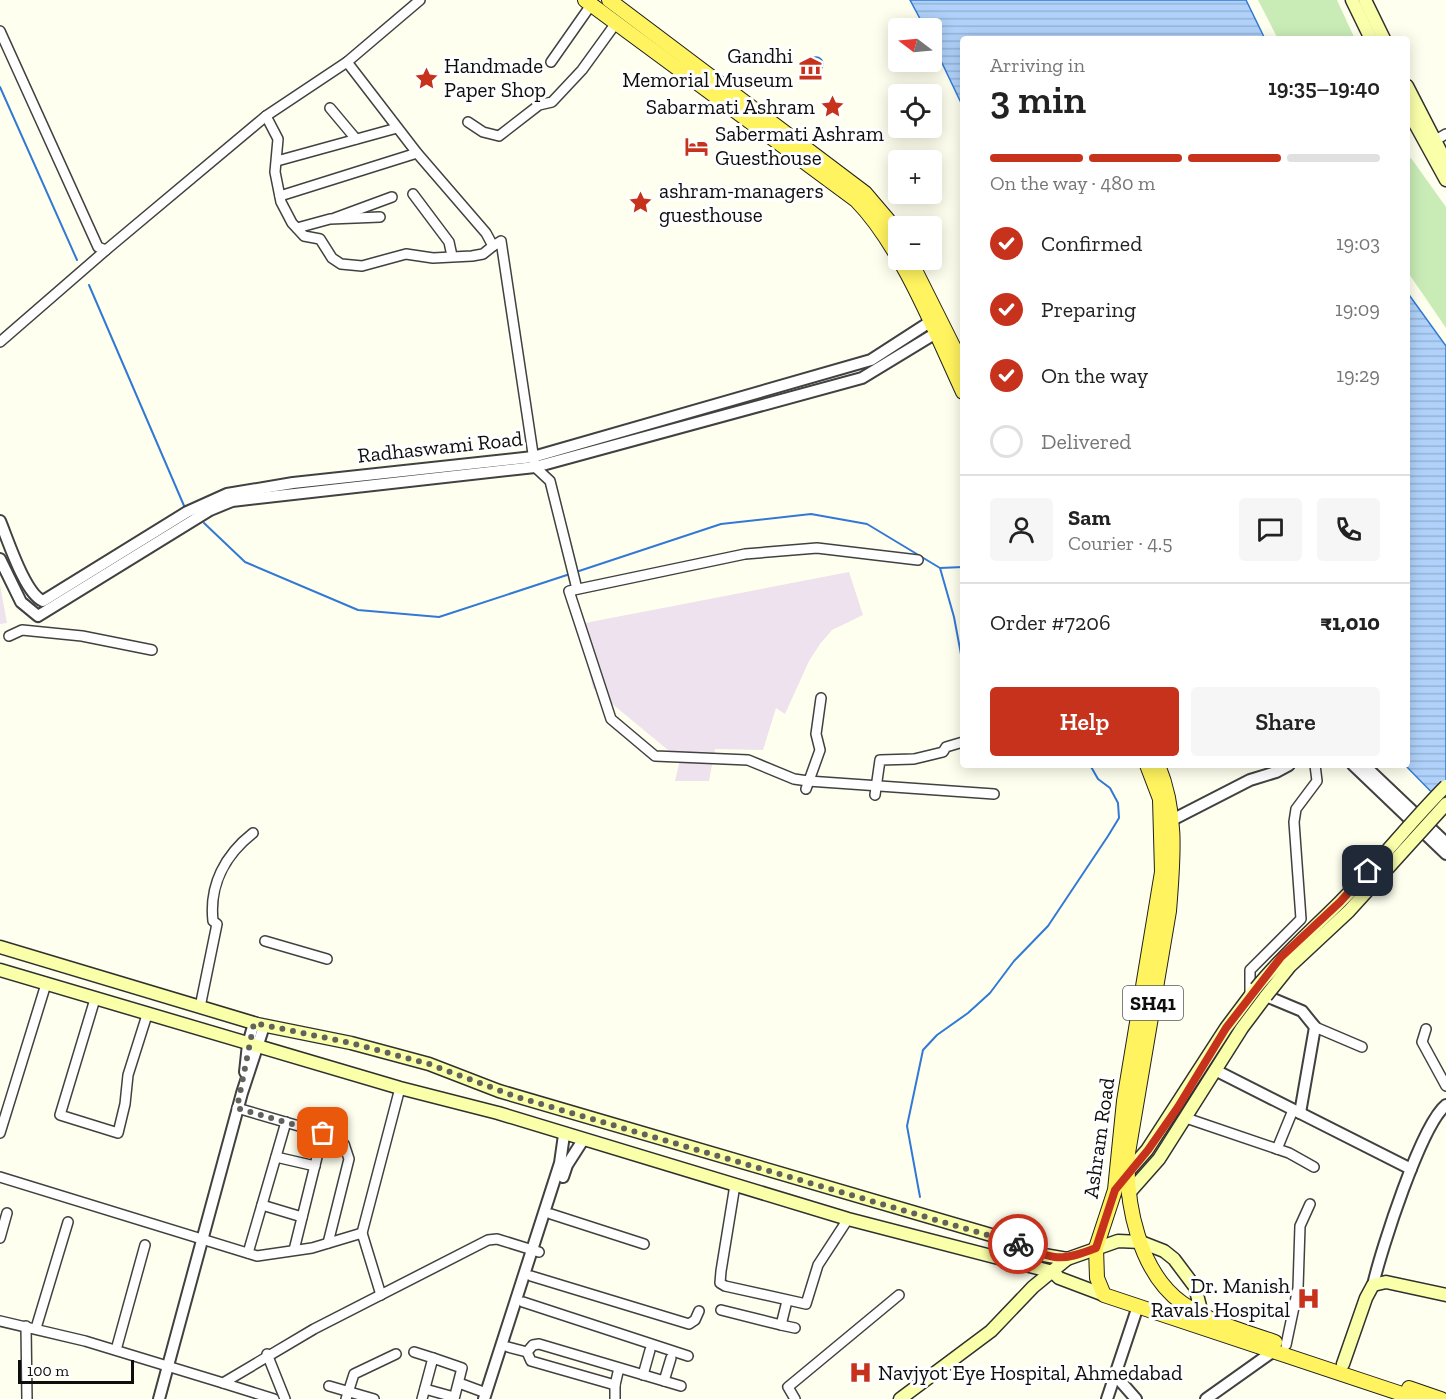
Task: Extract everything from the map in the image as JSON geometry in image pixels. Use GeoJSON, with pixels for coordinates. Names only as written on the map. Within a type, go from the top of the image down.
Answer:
{"type":"FeatureCollection","features":[{"type":"Feature","properties":{"kind":"main road"},"geometry":{"type":"LineString","coordinates":[[609,0],[865,193],[904,272],[960,361]]}},
{"type":"Feature","properties":{"kind":"main road"},"geometry":{"type":"LineString","coordinates":[[1352,0],[1370,36]]}},
{"type":"Feature","properties":{"kind":"main road"},"geometry":{"type":"LineString","coordinates":[[1365,0],[1383,36]]}},
{"type":"Feature","properties":{"kind":"main road"},"geometry":{"type":"LineString","coordinates":[[588,2],[847,193],[873,209],[888,227]]}},
{"type":"Feature","properties":{"kind":"main road"},"geometry":{"type":"LineString","coordinates":[[1410,92],[1446,162]]}},
{"type":"Feature","properties":{"kind":"main road"},"geometry":{"type":"LineString","coordinates":[[1410,114],[1446,180]]}},
{"type":"Feature","properties":{"kind":"main road"},"geometry":{"type":"LineString","coordinates":[[914,270],[960,384]]}},
{"type":"Feature","properties":{"kind":"main road","name":"Ashram Road"},"geometry":{"type":"LineString","coordinates":[[1148,768],[1167,821],[1169,911],[1132,1124],[1127,1173],[1122,1192],[1096,1248],[1097,1278],[1104,1295],[1231,1339],[1280,1347],[1343,1365],[1441,1399]]}},
{"type":"Feature","properties":{"kind":"main road","name":"Ashram Road"},"geometry":{"type":"LineString","coordinates":[[1159,768],[1170,796],[1162,872],[1124,1101],[1122,1192],[1141,1242],[1164,1287],[1182,1304],[1280,1347],[1418,1399]]}},
{"type":"Feature","properties":{"kind":"main road"},"geometry":{"type":"LineString","coordinates":[[1122,1192],[1159,1159],[1215,1070],[1257,993],[1281,957],[1340,902],[1410,821],[1446,786]]}},
{"type":"Feature","properties":{"kind":"main road"},"geometry":{"type":"LineString","coordinates":[[1127,1173],[1148,1150],[1226,1028],[1257,993],[1290,966],[1349,911],[1446,804]]}},
{"type":"Feature","properties":{"kind":"main road"},"geometry":{"type":"LineString","coordinates":[[0,947],[259,1024],[351,1043],[429,1064],[530,1101],[1015,1242],[1044,1255],[1067,1259],[1118,1241],[1141,1242],[1164,1251],[1174,1259],[1195,1287],[1202,1314]]}},
{"type":"Feature","properties":{"kind":"main road"},"geometry":{"type":"LineString","coordinates":[[0,970],[253,1046],[498,1113],[564,1135],[848,1219],[1056,1275],[1104,1295]]}},
{"type":"Feature","properties":{"kind":"main road"},"geometry":{"type":"LineString","coordinates":[[912,1399],[995,1336],[1056,1275],[1067,1259]]}},
{"type":"Feature","properties":{"kind":"main road"},"geometry":{"type":"LineString","coordinates":[[900,1399],[991,1331],[1033,1287],[1056,1275]]}},
{"type":"Feature","properties":{"kind":"main road"},"geometry":{"type":"LineString","coordinates":[[1343,1365],[1366,1298],[1373,1285],[1386,1282],[1446,1295]]}},
{"type":"Feature","properties":{"kind":"street"},"geometry":{"type":"LineString","coordinates":[[0,342],[266,116],[347,62],[420,0]]}},
{"type":"Feature","properties":{"kind":"street"},"geometry":{"type":"LineString","coordinates":[[551,62],[588,2]]}},
{"type":"Feature","properties":{"kind":"street"},"geometry":{"type":"LineString","coordinates":[[468,122],[483,132],[499,136],[539,105],[552,102],[582,70],[616,23]]}},
{"type":"Feature","properties":{"kind":"street"},"geometry":{"type":"LineString","coordinates":[[0,30],[98,247],[106,250]]}},
{"type":"Feature","properties":{"kind":"street"},"geometry":{"type":"LineString","coordinates":[[347,62],[417,153],[486,232],[493,246]]}},
{"type":"Feature","properties":{"kind":"street"},"geometry":{"type":"LineString","coordinates":[[330,108],[356,140]]}},
{"type":"Feature","properties":{"kind":"street"},"geometry":{"type":"LineString","coordinates":[[266,116],[278,139],[275,172],[280,196],[297,228],[304,236],[320,239],[332,258],[342,264],[362,266],[406,254],[433,258],[483,254],[501,241],[534,462],[550,482],[577,589]]}},
{"type":"Feature","properties":{"kind":"street"},"geometry":{"type":"LineString","coordinates":[[277,161],[398,128]]}},
{"type":"Feature","properties":{"kind":"street"},"geometry":{"type":"LineString","coordinates":[[1434,141],[1446,134]]}},
{"type":"Feature","properties":{"kind":"street"},"geometry":{"type":"LineString","coordinates":[[280,196],[417,153]]}},
{"type":"Feature","properties":{"kind":"street"},"geometry":{"type":"LineString","coordinates":[[412,194],[449,242],[452,256]]}},
{"type":"Feature","properties":{"kind":"street"},"geometry":{"type":"LineString","coordinates":[[297,228],[392,197]]}},
{"type":"Feature","properties":{"kind":"street"},"geometry":{"type":"LineString","coordinates":[[330,219],[380,217]]}},
{"type":"Feature","properties":{"kind":"street","name":"Radhaswami Road"},"geometry":{"type":"LineString","coordinates":[[43,601],[52,598],[227,494],[293,483],[534,462],[862,378],[937,325]]}},
{"type":"Feature","properties":{"kind":"street","name":"Radhaswami Road"},"geometry":{"type":"LineString","coordinates":[[38,616],[190,516]]}},
{"type":"Feature","properties":{"kind":"street"},"geometry":{"type":"LineString","coordinates":[[0,521],[24,576],[36,598],[43,601],[38,616],[27,610],[21,602],[0,559]]}},
{"type":"Feature","properties":{"kind":"street"},"geometry":{"type":"LineString","coordinates":[[918,560],[817,548],[745,554],[569,591],[611,719],[655,756],[748,760],[807,785],[876,784],[994,794]]}},
{"type":"Feature","properties":{"kind":"street"},"geometry":{"type":"LineString","coordinates":[[9,636],[22,630],[82,636],[152,650]]}},
{"type":"Feature","properties":{"kind":"street"},"geometry":{"type":"LineString","coordinates":[[807,785],[820,750],[816,734],[821,698]]}},
{"type":"Feature","properties":{"kind":"street"},"geometry":{"type":"LineString","coordinates":[[875,795],[880,760],[914,759],[943,752],[945,747],[960,743]]}},
{"type":"Feature","properties":{"kind":"street"},"geometry":{"type":"LineString","coordinates":[[1250,780],[1264,768]]}},
{"type":"Feature","properties":{"kind":"street"},"geometry":{"type":"LineString","coordinates":[[1167,821],[1250,780],[1283,768]]}},
{"type":"Feature","properties":{"kind":"street"},"geometry":{"type":"LineString","coordinates":[[1315,768],[1317,781],[1296,809],[1294,822],[1301,919],[1250,970],[1257,993],[1302,1011],[1315,1028],[1362,1047]]}},
{"type":"Feature","properties":{"kind":"street"},"geometry":{"type":"LineString","coordinates":[[1356,768],[1446,854]]}},
{"type":"Feature","properties":{"kind":"street"},"geometry":{"type":"LineString","coordinates":[[1367,768],[1446,842]]}},
{"type":"Feature","properties":{"kind":"street"},"geometry":{"type":"LineString","coordinates":[[200,1007],[217,924],[213,921],[212,908],[222,866],[253,833]]}},
{"type":"Feature","properties":{"kind":"street"},"geometry":{"type":"LineString","coordinates":[[265,941],[327,959]]}},
{"type":"Feature","properties":{"kind":"street"},"geometry":{"type":"LineString","coordinates":[[0,1133],[4,1103],[46,984]]}},
{"type":"Feature","properties":{"kind":"street"},"geometry":{"type":"LineString","coordinates":[[96,999],[60,1115],[118,1133],[126,1104],[128,1075],[147,1015]]}},
{"type":"Feature","properties":{"kind":"street"},"geometry":{"type":"LineString","coordinates":[[159,1399],[259,1024]]}},
{"type":"Feature","properties":{"kind":"street"},"geometry":{"type":"LineString","coordinates":[[1277,1149],[1297,1112],[1315,1028]]}},
{"type":"Feature","properties":{"kind":"street"},"geometry":{"type":"LineString","coordinates":[[1426,1029],[1422,1042],[1446,1086]]}},
{"type":"Feature","properties":{"kind":"street"},"geometry":{"type":"LineString","coordinates":[[1215,1070],[1411,1169]]}},
{"type":"Feature","properties":{"kind":"street"},"geometry":{"type":"LineString","coordinates":[[381,1294],[363,1233],[400,1088]]}},
{"type":"Feature","properties":{"kind":"street"},"geometry":{"type":"LineString","coordinates":[[1373,1285],[1411,1169],[1437,1113],[1446,1105]]}},
{"type":"Feature","properties":{"kind":"street"},"geometry":{"type":"LineString","coordinates":[[237,1108],[323,1133],[344,1144],[348,1159],[328,1243]]}},
{"type":"Feature","properties":{"kind":"street"},"geometry":{"type":"LineString","coordinates":[[1186,1118],[1277,1149],[1314,1167]]}},
{"type":"Feature","properties":{"kind":"street"},"geometry":{"type":"LineString","coordinates":[[248,1253],[286,1122]]}},
{"type":"Feature","properties":{"kind":"street"},"geometry":{"type":"LineString","coordinates":[[294,1251],[323,1133]]}},
{"type":"Feature","properties":{"kind":"street"},"geometry":{"type":"LineString","coordinates":[[488,1397],[536,1251],[560,1163],[564,1135]]}},
{"type":"Feature","properties":{"kind":"street"},"geometry":{"type":"LineString","coordinates":[[488,1397],[508,1347],[531,1276],[536,1251],[567,1165],[583,1140]]}},
{"type":"Feature","properties":{"kind":"street"},"geometry":{"type":"LineString","coordinates":[[276,1156],[315,1166]]}},
{"type":"Feature","properties":{"kind":"street"},"geometry":{"type":"LineString","coordinates":[[0,1178],[202,1237],[257,1256],[294,1251],[363,1233]]}},
{"type":"Feature","properties":{"kind":"street"},"geometry":{"type":"LineString","coordinates":[[735,1185],[720,1283],[787,1301],[803,1304],[808,1302],[818,1265],[848,1219]]}},
{"type":"Feature","properties":{"kind":"street"},"geometry":{"type":"LineString","coordinates":[[1206,1399],[1280,1347],[1298,1288],[1300,1226],[1310,1204]]}},
{"type":"Feature","properties":{"kind":"street"},"geometry":{"type":"LineString","coordinates":[[262,1205],[302,1216]]}},
{"type":"Feature","properties":{"kind":"street"},"geometry":{"type":"LineString","coordinates":[[0,1238],[7,1212]]}},
{"type":"Feature","properties":{"kind":"street"},"geometry":{"type":"LineString","coordinates":[[551,1214],[644,1244]]}},
{"type":"Feature","properties":{"kind":"street"},"geometry":{"type":"LineString","coordinates":[[36,1328],[68,1222]]}},
{"type":"Feature","properties":{"kind":"street"},"geometry":{"type":"LineString","coordinates":[[223,1383],[267,1354],[488,1240],[497,1239],[536,1251]]}},
{"type":"Feature","properties":{"kind":"street"},"geometry":{"type":"LineString","coordinates":[[116,1350],[145,1245]]}},
{"type":"Feature","properties":{"kind":"street"},"geometry":{"type":"LineString","coordinates":[[531,1276],[689,1324],[695,1320],[699,1311]]}},
{"type":"Feature","properties":{"kind":"street"},"geometry":{"type":"LineString","coordinates":[[795,1399],[788,1387],[899,1295]]}},
{"type":"Feature","properties":{"kind":"street"},"geometry":{"type":"LineString","coordinates":[[781,1325],[787,1301]]}},
{"type":"Feature","properties":{"kind":"street"},"geometry":{"type":"LineString","coordinates":[[523,1302],[688,1356]]}},
{"type":"Feature","properties":{"kind":"street"},"geometry":{"type":"LineString","coordinates":[[1107,1399],[1138,1306]]}},
{"type":"Feature","properties":{"kind":"street"},"geometry":{"type":"LineString","coordinates":[[721,1310],[795,1328]]}},
{"type":"Feature","properties":{"kind":"street"},"geometry":{"type":"LineString","coordinates":[[0,1321],[36,1328],[169,1365],[274,1399]]}},
{"type":"Feature","properties":{"kind":"street"},"geometry":{"type":"LineString","coordinates":[[26,1326],[27,1399]]}},
{"type":"Feature","properties":{"kind":"street"},"geometry":{"type":"LineString","coordinates":[[526,1352],[533,1345],[539,1344],[681,1386]]}},
{"type":"Feature","properties":{"kind":"street"},"geometry":{"type":"LineString","coordinates":[[508,1347],[526,1352],[531,1361],[615,1385]]}},
{"type":"Feature","properties":{"kind":"street"},"geometry":{"type":"LineString","coordinates":[[643,1375],[650,1350]]}},
{"type":"Feature","properties":{"kind":"street"},"geometry":{"type":"LineString","coordinates":[[414,1352],[461,1366],[454,1398],[423,1394],[433,1358]]}},
{"type":"Feature","properties":{"kind":"street"},"geometry":{"type":"LineString","coordinates":[[267,1354],[285,1399]]}},
{"type":"Feature","properties":{"kind":"street"},"geometry":{"type":"LineString","coordinates":[[347,1395],[354,1374],[396,1354]]}},
{"type":"Feature","properties":{"kind":"street"},"geometry":{"type":"LineString","coordinates":[[664,1382],[671,1358]]}},
{"type":"Feature","properties":{"kind":"street"},"geometry":{"type":"LineString","coordinates":[[615,1399],[619,1368]]}},
{"type":"Feature","properties":{"kind":"street"},"geometry":{"type":"LineString","coordinates":[[1114,1375],[1136,1399]]}},
{"type":"Feature","properties":{"kind":"street"},"geometry":{"type":"LineString","coordinates":[[459,1383],[488,1397]]}},
{"type":"Feature","properties":{"kind":"street"},"geometry":{"type":"LineString","coordinates":[[329,1386],[347,1395],[374,1399]]}},
{"type":"Feature","properties":{"kind":"shaded area"},"geometry":{"type":"Polygon","coordinates":[[[849,572],[863,615],[832,630],[820,644],[809,661],[785,714],[776,708],[763,750],[715,749],[709,781],[675,781],[680,760],[593,688],[585,654],[585,623],[849,572]]]}},
{"type":"Feature","properties":{"kind":"shaded area"},"geometry":{"type":"Polygon","coordinates":[[[0,585],[7,623],[0,624],[0,585]]]}},
{"type":"Feature","properties":{"kind":"green space"},"geometry":{"type":"Polygon","coordinates":[[[1258,0],[1337,0],[1354,36],[1276,36],[1258,0]]]}},
{"type":"Feature","properties":{"kind":"green space"},"geometry":{"type":"Polygon","coordinates":[[[1410,158],[1446,207],[1446,328],[1410,275],[1410,158]]]}},
{"type":"Feature","properties":{"kind":"water"},"geometry":{"type":"Polygon","coordinates":[[[910,0],[1246,0],[1264,36],[960,36],[960,101],[942,63],[942,18],[920,18],[910,0]]]}},
{"type":"Feature","properties":{"kind":"water"},"geometry":{"type":"Polygon","coordinates":[[[816,57],[821,59],[823,64],[821,69],[816,71],[811,69],[809,64],[811,59],[816,57]]]}},
{"type":"Feature","properties":{"kind":"water"},"geometry":{"type":"Polygon","coordinates":[[[1410,296],[1446,346],[1446,807],[1408,768],[1410,768],[1410,296]]]}},
{"type":"Feature","properties":{"kind":"waterway"},"geometry":{"type":"LineString","coordinates":[[0,87],[77,260]]}},
{"type":"Feature","properties":{"kind":"waterway"},"geometry":{"type":"LineString","coordinates":[[89,285],[185,508]]}},
{"type":"Feature","properties":{"kind":"waterway"},"geometry":{"type":"LineString","coordinates":[[576,572],[721,524],[811,514],[867,524],[940,568],[960,567]]}},
{"type":"Feature","properties":{"kind":"waterway"},"geometry":{"type":"LineString","coordinates":[[204,523],[245,562],[358,610],[439,617],[570,574]]}},
{"type":"Feature","properties":{"kind":"waterway"},"geometry":{"type":"LineString","coordinates":[[940,568],[954,617],[960,649]]}},
{"type":"Feature","properties":{"kind":"waterway"},"geometry":{"type":"LineString","coordinates":[[920,1197],[907,1126],[923,1050],[937,1035],[968,1013],[990,993],[1014,961],[1048,926],[1119,818],[1118,803],[1110,788],[1098,779],[1092,768]]}},
{"type":"Feature","properties":{"kind":"way so far"},"geometry":{"type":"LineString","coordinates":[[323,1133],[237,1108],[242,1093],[248,1044],[254,1023],[351,1043],[429,1064],[517,1097],[1018,1244]]}},
{"type":"Feature","properties":{"kind":"place","name":"Gandhi Memorial Museum"},"geometry":{"type":"Point","coordinates":[811,68]}},
{"type":"Feature","properties":{"kind":"place","name":"Handmade Paper Shop"},"geometry":{"type":"Point","coordinates":[426,78]}},
{"type":"Feature","properties":{"kind":"place","name":"Sabarmati Ashram"},"geometry":{"type":"Point","coordinates":[833,107]}},
{"type":"Feature","properties":{"kind":"place","name":"Sabermati Ashram Guesthouse"},"geometry":{"type":"Point","coordinates":[697,146]}},
{"type":"Feature","properties":{"kind":"place","name":"ashram-managers guesthouse"},"geometry":{"type":"Point","coordinates":[641,203]}},
{"type":"Feature","properties":{"kind":"place","name":"Dr. Manish Ravals Hospital"},"geometry":{"type":"Point","coordinates":[1308,1298]}},
{"type":"Feature","properties":{"kind":"place","name":"Navjyot Eye Hospital, Ahmedabad"},"geometry":{"type":"Point","coordinates":[860,1373]}},
{"type":"Feature","properties":{"kind":"route"},"geometry":{"type":"LineString","coordinates":[[1018,1244],[1044,1255],[1067,1259],[1096,1248],[1110,1212],[1115,1190],[1148,1150],[1178,1107],[1226,1028],[1281,957],[1340,902],[1368,871]]}}]}
